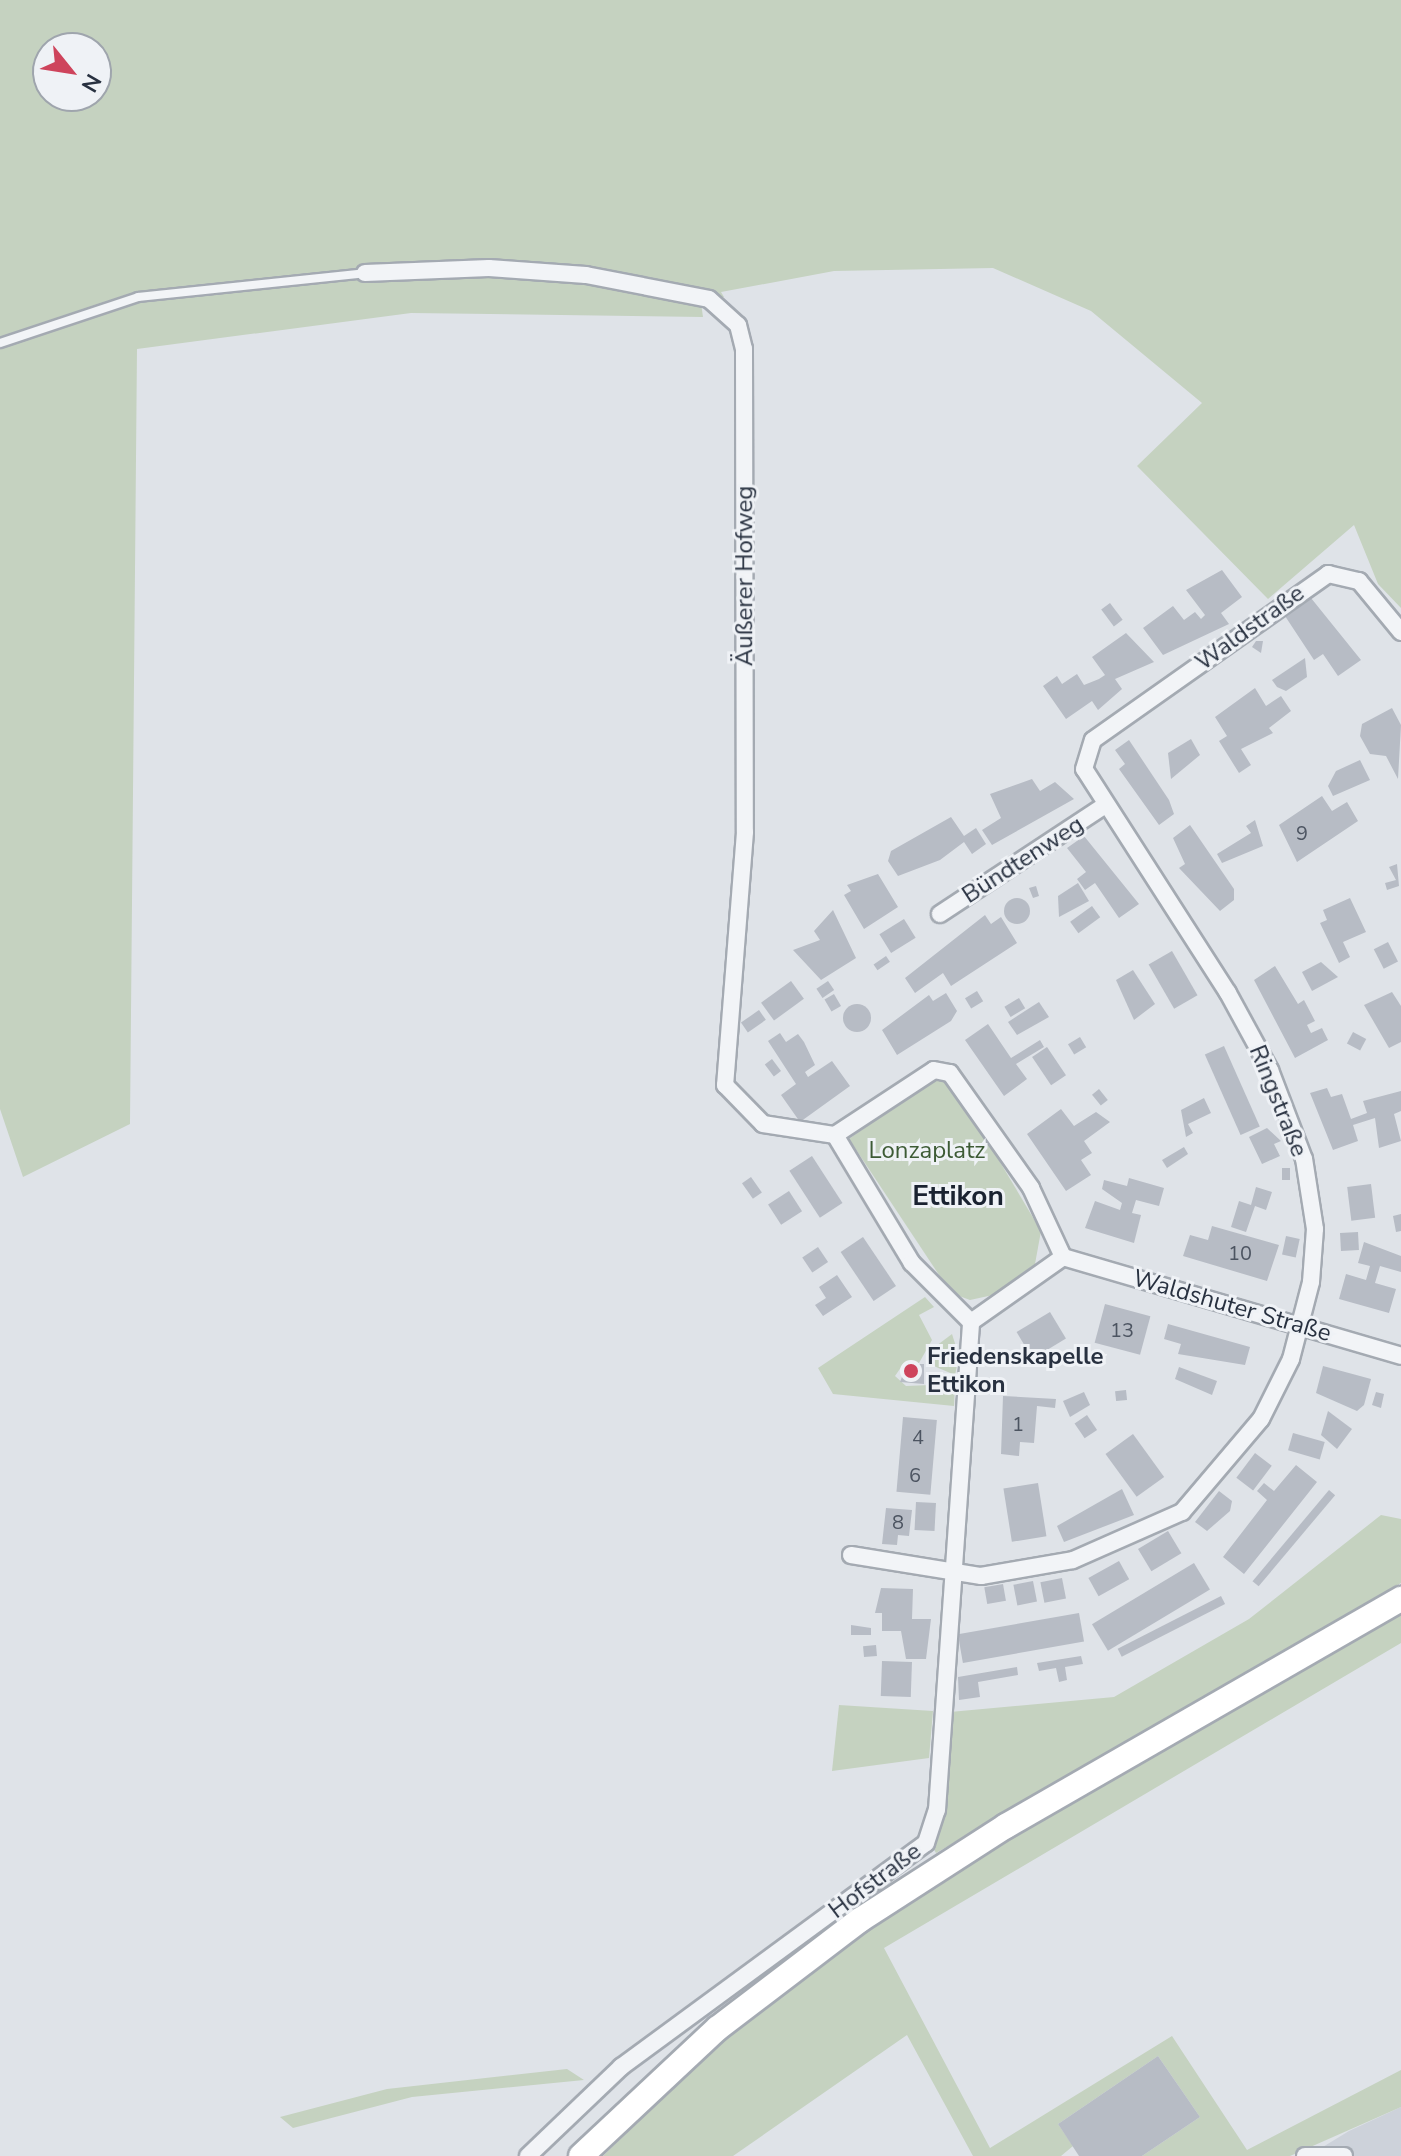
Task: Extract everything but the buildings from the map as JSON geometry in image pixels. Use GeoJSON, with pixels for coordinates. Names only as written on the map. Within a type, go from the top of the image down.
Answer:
{"type":"FeatureCollection","features":[{"type":"Feature","properties":{"kind":"main road"},"geometry":{"type":"LineString","coordinates":[[581,2156],[718,2028],[860,1920],[1006,1826],[1401,1599]]}},
{"type":"Feature","properties":{"kind":"street","name":"Äußerer Hofweg"},"geometry":{"type":"LineString","coordinates":[[365,273],[489,268],[586,275],[709,299],[738,325],[744,349],[745,832],[725,1085],[763,1124],[835,1135]]}},
{"type":"Feature","properties":{"kind":"street","name":"Waldstraße"},"geometry":{"type":"LineString","coordinates":[[1093,740],[1328,574],[1359,581],[1401,632]]}},
{"type":"Feature","properties":{"kind":"street","name":"Ringstraße"},"geometry":{"type":"LineString","coordinates":[[851,1555],[981,1576],[1073,1560],[1182,1512],[1261,1419],[1302,1326],[1315,1229],[1288,1114],[1180,911],[1087,781],[1093,740]]}},
{"type":"Feature","properties":{"kind":"street","name":"Bündtenweg"},"geometry":{"type":"LineString","coordinates":[[940,914],[1105,805]]}},
{"type":"Feature","properties":{"kind":"street"},"geometry":{"type":"LineString","coordinates":[[934,1070],[950,1073],[1031,1188],[1063,1257],[971,1322],[912,1263],[835,1135],[934,1070]]}},
{"type":"Feature","properties":{"kind":"street","name":"Waldshuter Straße"},"geometry":{"type":"LineString","coordinates":[[1063,1257],[1401,1356]]}},
{"type":"Feature","properties":{"kind":"street","name":"Hofstraße"},"geometry":{"type":"LineString","coordinates":[[528,2156],[621,2067],[926,1843],[937,1810],[971,1322]]}},
{"type":"Feature","properties":{"kind":"street"},"geometry":{"type":"LineString","coordinates":[[1305,2156],[1344,2156]]}},
{"type":"Feature","properties":{"kind":"lane"},"geometry":{"type":"LineString","coordinates":[[0,343],[138,297],[365,273]]}},
{"type":"Feature","properties":{"kind":"shaded area"},"geometry":{"type":"Polygon","coordinates":[[[1401,2107],[1401,2156],[1308,2156],[1349,2131],[1401,2107]]]}},
{"type":"Feature","properties":{"kind":"green space"},"geometry":{"type":"Polygon","coordinates":[[[0,0],[1401,0],[1401,608],[1378,584],[1354,525],[1268,599],[1137,466],[1202,403],[1091,311],[993,268],[834,271],[721,292],[724,297],[701,303],[703,317],[411,313],[137,349],[130,1124],[23,1177],[0,1109],[0,0]]]}},
{"type":"Feature","properties":{"kind":"green space","name":"Lonzaplatz"},"geometry":{"type":"Polygon","coordinates":[[[936,1076],[953,1083],[1041,1231],[1035,1264],[993,1295],[970,1300],[951,1293],[849,1139],[936,1076]]]}},
{"type":"Feature","properties":{"kind":"green space"},"geometry":{"type":"Polygon","coordinates":[[[925,1297],[934,1307],[919,1315],[932,1340],[919,1363],[904,1363],[895,1376],[906,1386],[955,1384],[954,1406],[833,1394],[818,1368],[925,1297]]]}},
{"type":"Feature","properties":{"kind":"green space"},"geometry":{"type":"Polygon","coordinates":[[[952,1334],[959,1356],[955,1375],[929,1364],[936,1346],[952,1334]]]}},
{"type":"Feature","properties":{"kind":"green space"},"geometry":{"type":"Polygon","coordinates":[[[1381,1515],[1401,1519],[1401,1583],[936,1853],[931,1844],[944,1813],[950,1712],[1114,1697],[1249,1619],[1381,1515]]]}},
{"type":"Feature","properties":{"kind":"green space"},"geometry":{"type":"Polygon","coordinates":[[[1401,1612],[1401,1643],[884,1948],[990,2148],[1172,2036],[1247,2150],[1401,2070],[1401,2107],[1290,2156],[1142,2156],[1200,2117],[1158,2056],[1058,2124],[1073,2146],[1061,2156],[973,2156],[907,2035],[733,2156],[603,2156],[718,2044],[831,1953],[1013,1833],[1401,1612]]]}},
{"type":"Feature","properties":{"kind":"green space"},"geometry":{"type":"Polygon","coordinates":[[[839,1705],[933,1711],[929,1758],[832,1771],[839,1705]]]}},
{"type":"Feature","properties":{"kind":"green space"},"geometry":{"type":"Polygon","coordinates":[[[567,2069],[584,2080],[412,2097],[293,2128],[280,2117],[387,2089],[567,2069]]]}},
{"type":"Feature","properties":{"kind":"place","name":"Friedenskapelle Ettikon"},"geometry":{"type":"Point","coordinates":[911,1371]}},
{"type":"Feature","properties":{"kind":"district","name":"Ettikon"},"geometry":{"type":"Point","coordinates":[958,1196]}}]}
